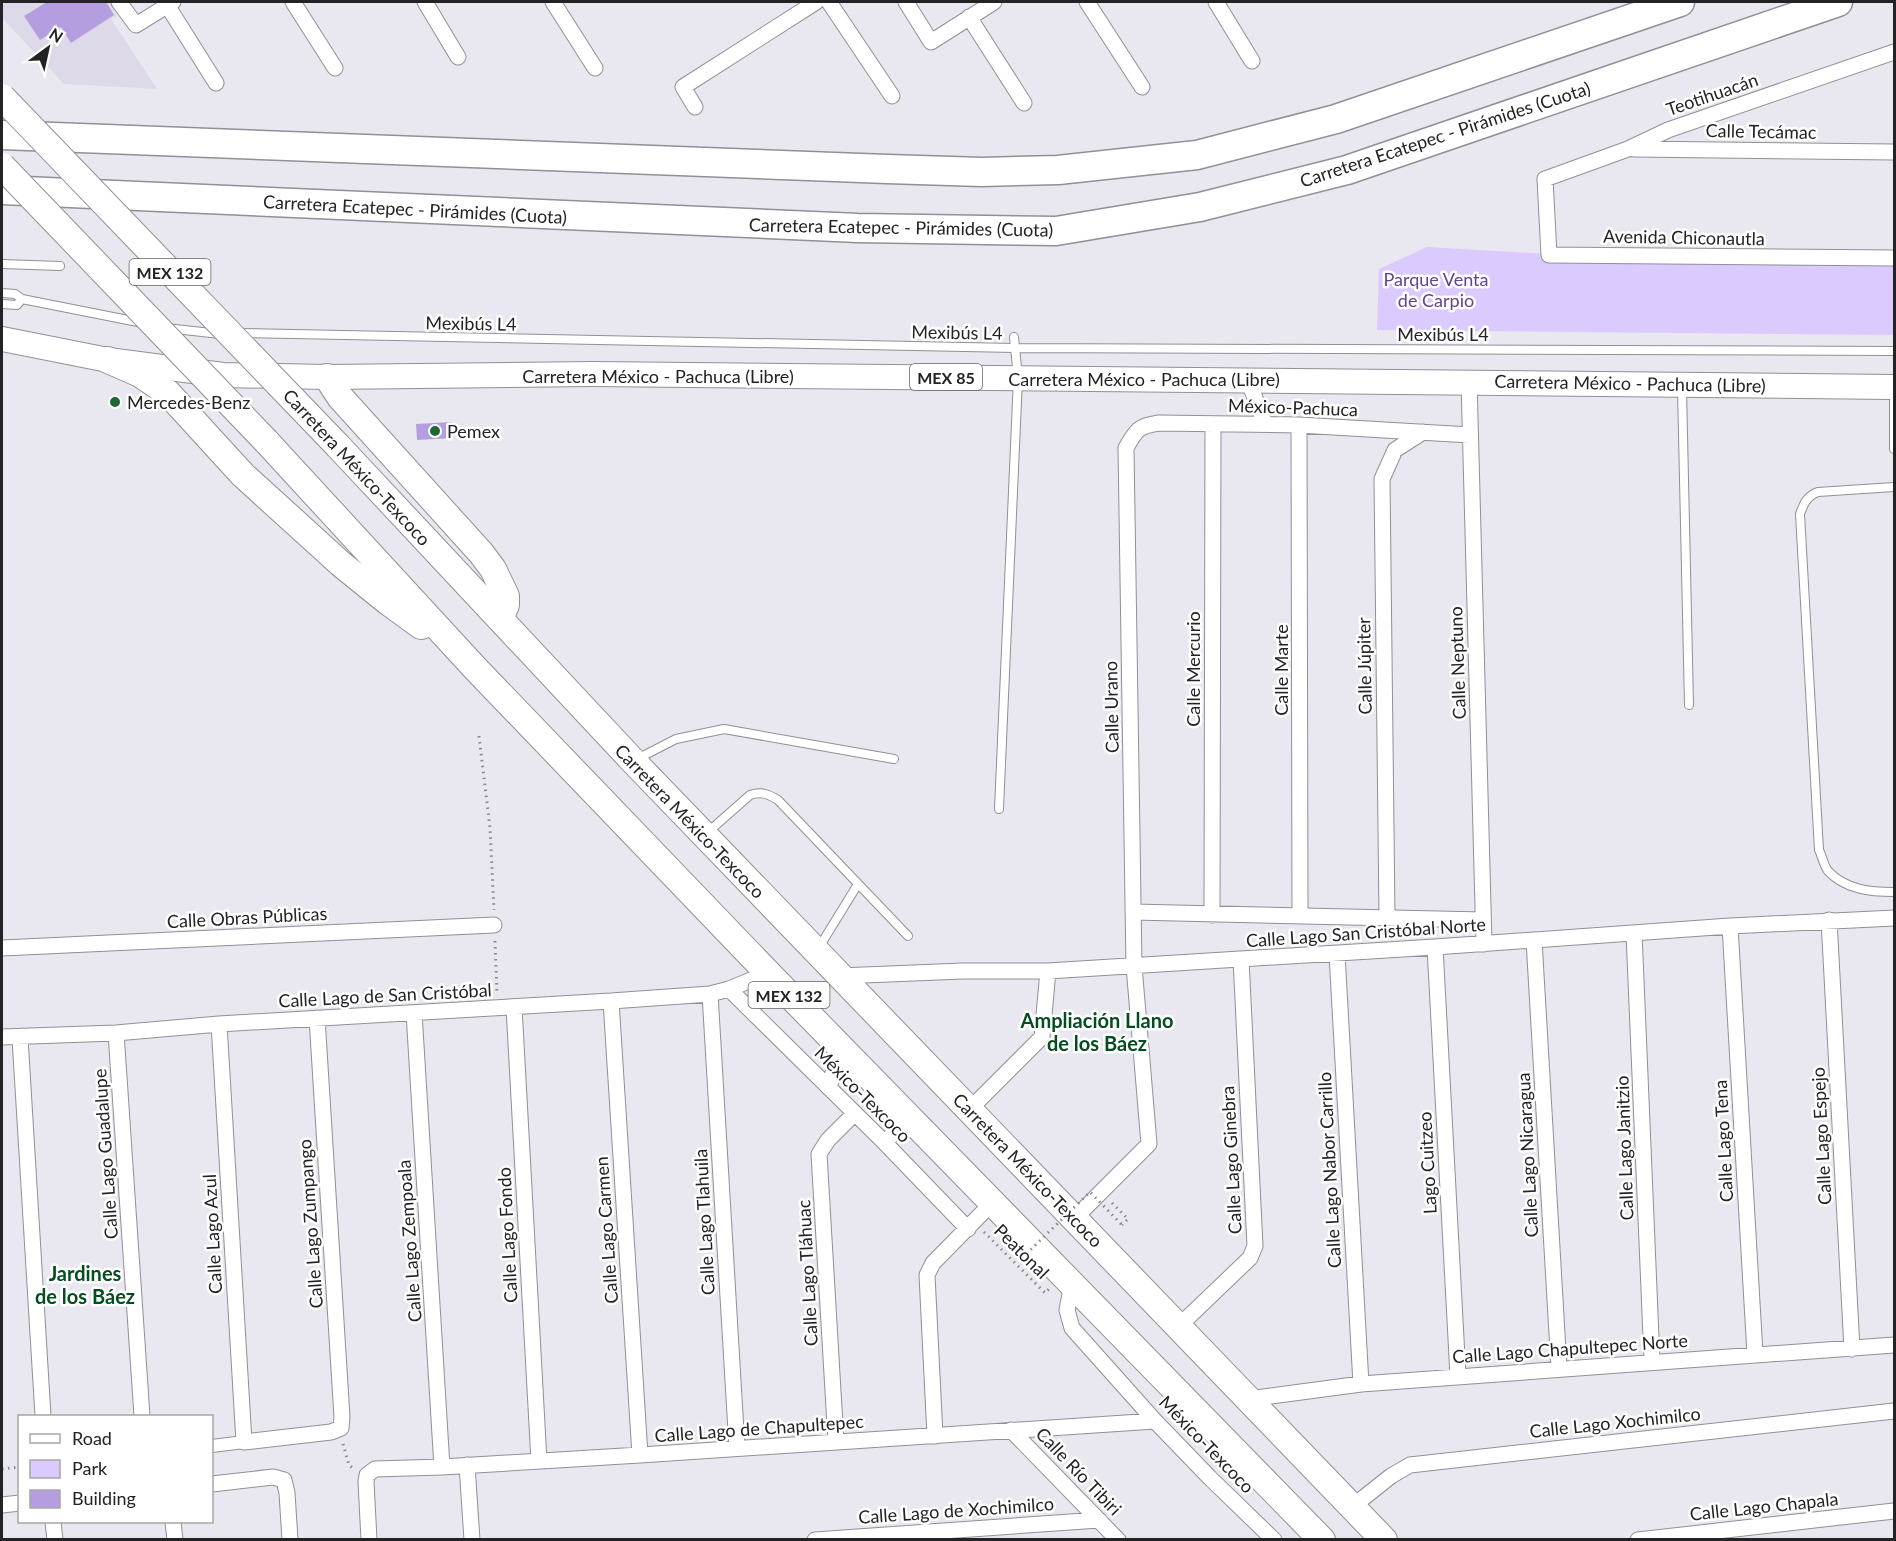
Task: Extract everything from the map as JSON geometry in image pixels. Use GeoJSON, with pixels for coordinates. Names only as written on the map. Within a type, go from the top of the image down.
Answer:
{"type":"FeatureCollection","features":[{"type":"Feature","properties":{"kind":"highway"},"geometry":{"type":"LineString","coordinates":[[2,135],[887,170],[982,172],[1058,170],[1197,155],[1336,119],[1680,2]]}},
{"type":"Feature","properties":{"kind":"highway","name":"Carretera Ecatepec - Pirámides (Cuota)"},"geometry":{"type":"LineString","coordinates":[[2,190],[858,228],[1056,231],[1200,207],[1347,170],[1838,2]]}},
{"type":"Feature","properties":{"kind":"highway","name":"Carretera México-Texcoco"},"geometry":{"type":"LineString","coordinates":[[2,97],[338,446],[633,762],[1384,1539]]}},
{"type":"Feature","properties":{"kind":"highway","name":"MEX 132"},"geometry":{"type":"LineString","coordinates":[[2,166],[266,441],[459,651],[768,973],[993,1202],[1062,1286],[1322,1539]]}},
{"type":"Feature","properties":{"kind":"highway"},"geometry":{"type":"LineString","coordinates":[[108,360],[140,374],[168,393],[243,475],[341,564],[388,602],[459,651]]}},
{"type":"Feature","properties":{"kind":"highway"},"geometry":{"type":"LineString","coordinates":[[327,377],[340,397],[481,552],[501,583],[506,596],[506,605],[500,619]]}},
{"type":"Feature","properties":{"kind":"main road","name":"Carretera México - Pachuca (Libre)"},"geometry":{"type":"LineString","coordinates":[[2,339],[108,360],[223,375],[327,377],[592,374],[1894,387]]}},
{"type":"Feature","properties":{"kind":"street"},"geometry":{"type":"LineString","coordinates":[[119,2],[136,25],[170,3],[216,83]]}},
{"type":"Feature","properties":{"kind":"street"},"geometry":{"type":"LineString","coordinates":[[293,2],[335,68]]}},
{"type":"Feature","properties":{"kind":"street"},"geometry":{"type":"LineString","coordinates":[[424,2],[458,57]]}},
{"type":"Feature","properties":{"kind":"street"},"geometry":{"type":"LineString","coordinates":[[553,2],[594,68]]}},
{"type":"Feature","properties":{"kind":"street"},"geometry":{"type":"LineString","coordinates":[[695,107],[683,87],[816,2]]}},
{"type":"Feature","properties":{"kind":"street"},"geometry":{"type":"LineString","coordinates":[[829,2],[892,96]]}},
{"type":"Feature","properties":{"kind":"street"},"geometry":{"type":"LineString","coordinates":[[906,2],[931,42],[994,2]]}},
{"type":"Feature","properties":{"kind":"street"},"geometry":{"type":"LineString","coordinates":[[1087,2],[1142,87]]}},
{"type":"Feature","properties":{"kind":"street"},"geometry":{"type":"LineString","coordinates":[[1216,2],[1252,60]]}},
{"type":"Feature","properties":{"kind":"street"},"geometry":{"type":"LineString","coordinates":[[969,17],[1024,103]]}},
{"type":"Feature","properties":{"kind":"street","name":"Teotihuacán"},"geometry":{"type":"LineString","coordinates":[[1545,179],[1628,149],[1668,130],[1894,52]]}},
{"type":"Feature","properties":{"kind":"street","name":"Calle Tecámac"},"geometry":{"type":"LineString","coordinates":[[1628,149],[1894,152]]}},
{"type":"Feature","properties":{"kind":"street","name":"Avenida Chiconautla"},"geometry":{"type":"LineString","coordinates":[[1545,179],[1549,255],[1894,258]]}},
{"type":"Feature","properties":{"kind":"street"},"geometry":{"type":"LineString","coordinates":[[1248,380],[1265,424]]}},
{"type":"Feature","properties":{"kind":"street","name":"Calle Neptuno"},"geometry":{"type":"LineString","coordinates":[[1469,381],[1484,944]]}},
{"type":"Feature","properties":{"kind":"street","name":"México-Pachuca"},"geometry":{"type":"LineString","coordinates":[[1126,448],[1143,426],[1159,423],[1299,425],[1470,435]]}},
{"type":"Feature","properties":{"kind":"street","name":"Calle Mercurio"},"geometry":{"type":"LineString","coordinates":[[1212,915],[1213,424]]}},
{"type":"Feature","properties":{"kind":"street","name":"Calle Marte"},"geometry":{"type":"LineString","coordinates":[[1299,425],[1300,916]]}},
{"type":"Feature","properties":{"kind":"street","name":"Calle Júpiter"},"geometry":{"type":"LineString","coordinates":[[1387,917],[1382,479],[1395,450],[1423,432]]}},
{"type":"Feature","properties":{"kind":"street","name":"Calle Urano"},"geometry":{"type":"LineString","coordinates":[[1075,1218],[1149,1144],[1134,966],[1126,448]]}},
{"type":"Feature","properties":{"kind":"street","name":"Calle Lago San Cristóbal Norte"},"geometry":{"type":"LineString","coordinates":[[1133,912],[1483,920]]}},
{"type":"Feature","properties":{"kind":"street","name":"Calle Lago San Cristóbal Norte"},"geometry":{"type":"LineString","coordinates":[[839,976],[963,970],[1048,971],[1337,954],[1730,926],[1894,918]]}},
{"type":"Feature","properties":{"kind":"street","name":"Calle Lago Espejo"},"geometry":{"type":"LineString","coordinates":[[1829,920],[1852,1349]]}},
{"type":"Feature","properties":{"kind":"street","name":"Calle Obras Públicas"},"geometry":{"type":"LineString","coordinates":[[2,948],[494,925]]}},
{"type":"Feature","properties":{"kind":"street","name":"Calle Lago Tena"},"geometry":{"type":"LineString","coordinates":[[1730,926],[1755,1354]]}},
{"type":"Feature","properties":{"kind":"street","name":"Calle Lago Janitzio"},"geometry":{"type":"LineString","coordinates":[[1634,933],[1652,1361]]}},
{"type":"Feature","properties":{"kind":"street","name":"Calle Lago Nicaragua"},"geometry":{"type":"LineString","coordinates":[[1534,940],[1559,1368]]}},
{"type":"Feature","properties":{"kind":"street","name":"Lago Cuitzeo"},"geometry":{"type":"LineString","coordinates":[[1435,947],[1458,1376]]}},
{"type":"Feature","properties":{"kind":"street","name":"Calle Lago Nabor Carrillo"},"geometry":{"type":"LineString","coordinates":[[1337,954],[1360,1384]]}},
{"type":"Feature","properties":{"kind":"street","name":"Calle Lago Ginebra"},"geometry":{"type":"LineString","coordinates":[[1178,1327],[1250,1258],[1255,1246],[1240,959]]}},
{"type":"Feature","properties":{"kind":"street"},"geometry":{"type":"LineString","coordinates":[[969,1110],[1042,1037],[1048,971]]}},
{"type":"Feature","properties":{"kind":"street","name":"Calle Lago de San Cristóbal"},"geometry":{"type":"LineString","coordinates":[[2,1037],[116,1033],[219,1024],[710,994],[768,973]]}},
{"type":"Feature","properties":{"kind":"street","name":"México-Texcoco"},"geometry":{"type":"LineString","coordinates":[[729,989],[971,1226]]}},
{"type":"Feature","properties":{"kind":"street","name":"Calle Lago Tlahuila"},"geometry":{"type":"LineString","coordinates":[[710,994],[737,1448]]}},
{"type":"Feature","properties":{"kind":"street","name":"Calle Lago Carmen"},"geometry":{"type":"LineString","coordinates":[[611,1001],[640,1455]]}},
{"type":"Feature","properties":{"kind":"street","name":"Calle Lago Fondo"},"geometry":{"type":"LineString","coordinates":[[514,1007],[539,1461]]}},
{"type":"Feature","properties":{"kind":"street","name":"Calle Lago Zempoala"},"geometry":{"type":"LineString","coordinates":[[414,1013],[442,1467]]}},
{"type":"Feature","properties":{"kind":"street","name":"Calle Lago Zumpango"},"geometry":{"type":"LineString","coordinates":[[317,1018],[341,1428]]}},
{"type":"Feature","properties":{"kind":"street","name":"Calle Lago Azul"},"geometry":{"type":"LineString","coordinates":[[219,1024],[244,1442]]}},
{"type":"Feature","properties":{"kind":"street","name":"Calle Lago Guadalupe"},"geometry":{"type":"LineString","coordinates":[[116,1033],[142,1415]]}},
{"type":"Feature","properties":{"kind":"street"},"geometry":{"type":"LineString","coordinates":[[20,1038],[43,1415]]}},
{"type":"Feature","properties":{"kind":"street"},"geometry":{"type":"LineString","coordinates":[[829,1088],[840,1047]]}},
{"type":"Feature","properties":{"kind":"street","name":"Calle Lago Tláhuac"},"geometry":{"type":"LineString","coordinates":[[836,1442],[819,1154],[828,1140],[855,1114]]}},
{"type":"Feature","properties":{"kind":"street"},"geometry":{"type":"LineString","coordinates":[[885,1143],[908,1115]]}},
{"type":"Feature","properties":{"kind":"street"},"geometry":{"type":"LineString","coordinates":[[935,1436],[927,1275],[933,1263],[993,1202]]}},
{"type":"Feature","properties":{"kind":"street","name":"México-Texcoco"},"geometry":{"type":"LineString","coordinates":[[1062,1286],[1072,1328],[1155,1421],[1274,1539]]}},
{"type":"Feature","properties":{"kind":"street","name":"Calle Lago Chapultepec Norte"},"geometry":{"type":"LineString","coordinates":[[1248,1399],[1360,1384],[1652,1361],[1852,1349],[1894,1344]]}},
{"type":"Feature","properties":{"kind":"street","name":"Calle Lago Xochimilco"},"geometry":{"type":"LineString","coordinates":[[1352,1507],[1391,1476],[1410,1465],[1894,1411]]}},
{"type":"Feature","properties":{"kind":"street","name":"Calle Lago de Chapultepec"},"geometry":{"type":"LineString","coordinates":[[367,1475],[375,1469],[467,1466],[1155,1421]]}},
{"type":"Feature","properties":{"kind":"street"},"geometry":{"type":"LineString","coordinates":[[213,1446],[331,1432],[341,1428]]}},
{"type":"Feature","properties":{"kind":"street","name":"Calle Río Tibiri"},"geometry":{"type":"LineString","coordinates":[[1011,1430],[1118,1539]]}},
{"type":"Feature","properties":{"kind":"street"},"geometry":{"type":"LineString","coordinates":[[467,1466],[472,1539]]}},
{"type":"Feature","properties":{"kind":"street"},"geometry":{"type":"LineString","coordinates":[[367,1475],[369,1539]]}},
{"type":"Feature","properties":{"kind":"street"},"geometry":{"type":"LineString","coordinates":[[213,1484],[273,1478],[284,1480],[290,1539]]}},
{"type":"Feature","properties":{"kind":"street"},"geometry":{"type":"LineString","coordinates":[[2,1505],[18,1503]]}},
{"type":"Feature","properties":{"kind":"street","name":"Calle Lago Chapala"},"geometry":{"type":"LineString","coordinates":[[1638,1539],[1894,1511]]}},
{"type":"Feature","properties":{"kind":"street","name":"Calle Lago de Xochimilco"},"geometry":{"type":"LineString","coordinates":[[815,1539],[1099,1520]]}},
{"type":"Feature","properties":{"kind":"street"},"geometry":{"type":"LineString","coordinates":[[52,1523],[55,1539]]}},
{"type":"Feature","properties":{"kind":"street"},"geometry":{"type":"LineString","coordinates":[[173,1523],[175,1539]]}},
{"type":"Feature","properties":{"kind":"lane"},"geometry":{"type":"LineString","coordinates":[[2,264],[60,266]]}},
{"type":"Feature","properties":{"kind":"lane","name":"Mexibús L4"},"geometry":{"type":"LineString","coordinates":[[2,293],[170,328],[218,334],[1015,348],[1894,351]]}},
{"type":"Feature","properties":{"kind":"lane","name":"Mexibús L4"},"geometry":{"type":"LineString","coordinates":[[2,304],[16,304],[22,299]]}},
{"type":"Feature","properties":{"kind":"lane"},"geometry":{"type":"LineString","coordinates":[[999,809],[1018,378],[1014,337]]}},
{"type":"Feature","properties":{"kind":"lane"},"geometry":{"type":"LineString","coordinates":[[1682,384],[1689,705]]}},
{"type":"Feature","properties":{"kind":"lane"},"geometry":{"type":"LineString","coordinates":[[1894,387],[1894,448]]}},
{"type":"Feature","properties":{"kind":"lane"},"geometry":{"type":"LineString","coordinates":[[1894,487],[1818,492],[1810,495],[1805,501],[1800,514],[1819,850],[1827,870],[1848,886],[1877,892],[1894,892]]}},
{"type":"Feature","properties":{"kind":"lane"},"geometry":{"type":"LineString","coordinates":[[633,762],[676,739],[724,729],[894,759]]}},
{"type":"Feature","properties":{"kind":"lane"},"geometry":{"type":"LineString","coordinates":[[704,835],[750,795],[758,792],[768,794],[778,800],[908,936]]}},
{"type":"Feature","properties":{"kind":"lane"},"geometry":{"type":"LineString","coordinates":[[817,952],[858,884]]}},
{"type":"Feature","properties":{"kind":"path"},"geometry":{"type":"LineString","coordinates":[[479,736],[490,828],[498,1008]]}},
{"type":"Feature","properties":{"kind":"path","name":"Peatonal"},"geometry":{"type":"LineString","coordinates":[[1022,1258],[1090,1192],[1122,1226],[1128,1219],[1101,1192]]}},
{"type":"Feature","properties":{"kind":"path","name":"Peatonal"},"geometry":{"type":"LineString","coordinates":[[971,1226],[1045,1293],[1062,1286]]}},
{"type":"Feature","properties":{"kind":"path"},"geometry":{"type":"LineString","coordinates":[[341,1428],[344,1452],[349,1465],[356,1471],[367,1475]]}},
{"type":"Feature","properties":{"kind":"path"},"geometry":{"type":"LineString","coordinates":[[2,1469],[18,1467]]}},
{"type":"Feature","properties":{"kind":"shaded area"},"geometry":{"type":"Polygon","coordinates":[[[2,2],[109,2],[117,15],[111,19],[157,89],[64,84],[2,18],[2,2]]]}},
{"type":"Feature","properties":{"kind":"green space","name":"Parque Venta de Carpio"},"geometry":{"type":"Polygon","coordinates":[[[1427,247],[1549,254],[1894,257],[1894,335],[1377,330],[1379,269],[1427,247]]]}},
{"type":"Feature","properties":{"kind":"building"},"geometry":{"type":"Polygon","coordinates":[[[47,2],[106,2],[114,15],[71,43],[61,27],[40,40],[24,16],[47,2]]]}},
{"type":"Feature","properties":{"kind":"building","name":"Pemex"},"geometry":{"type":"Polygon","coordinates":[[[452,422],[453,438],[417,440],[416,424],[452,422]]]}},
{"type":"Feature","properties":{"kind":"place","name":"Mercedes-Benz"},"geometry":{"type":"Point","coordinates":[115,402]}},
{"type":"Feature","properties":{"kind":"place","name":"Pemex"},"geometry":{"type":"Point","coordinates":[435,431]}},
{"type":"Feature","properties":{"kind":"district","name":"Ampliación Llano de los Báez"},"geometry":{"type":"Point","coordinates":[1097,1032]}},
{"type":"Feature","properties":{"kind":"district","name":"Jardines de los Báez"},"geometry":{"type":"Point","coordinates":[85,1284]}}]}
